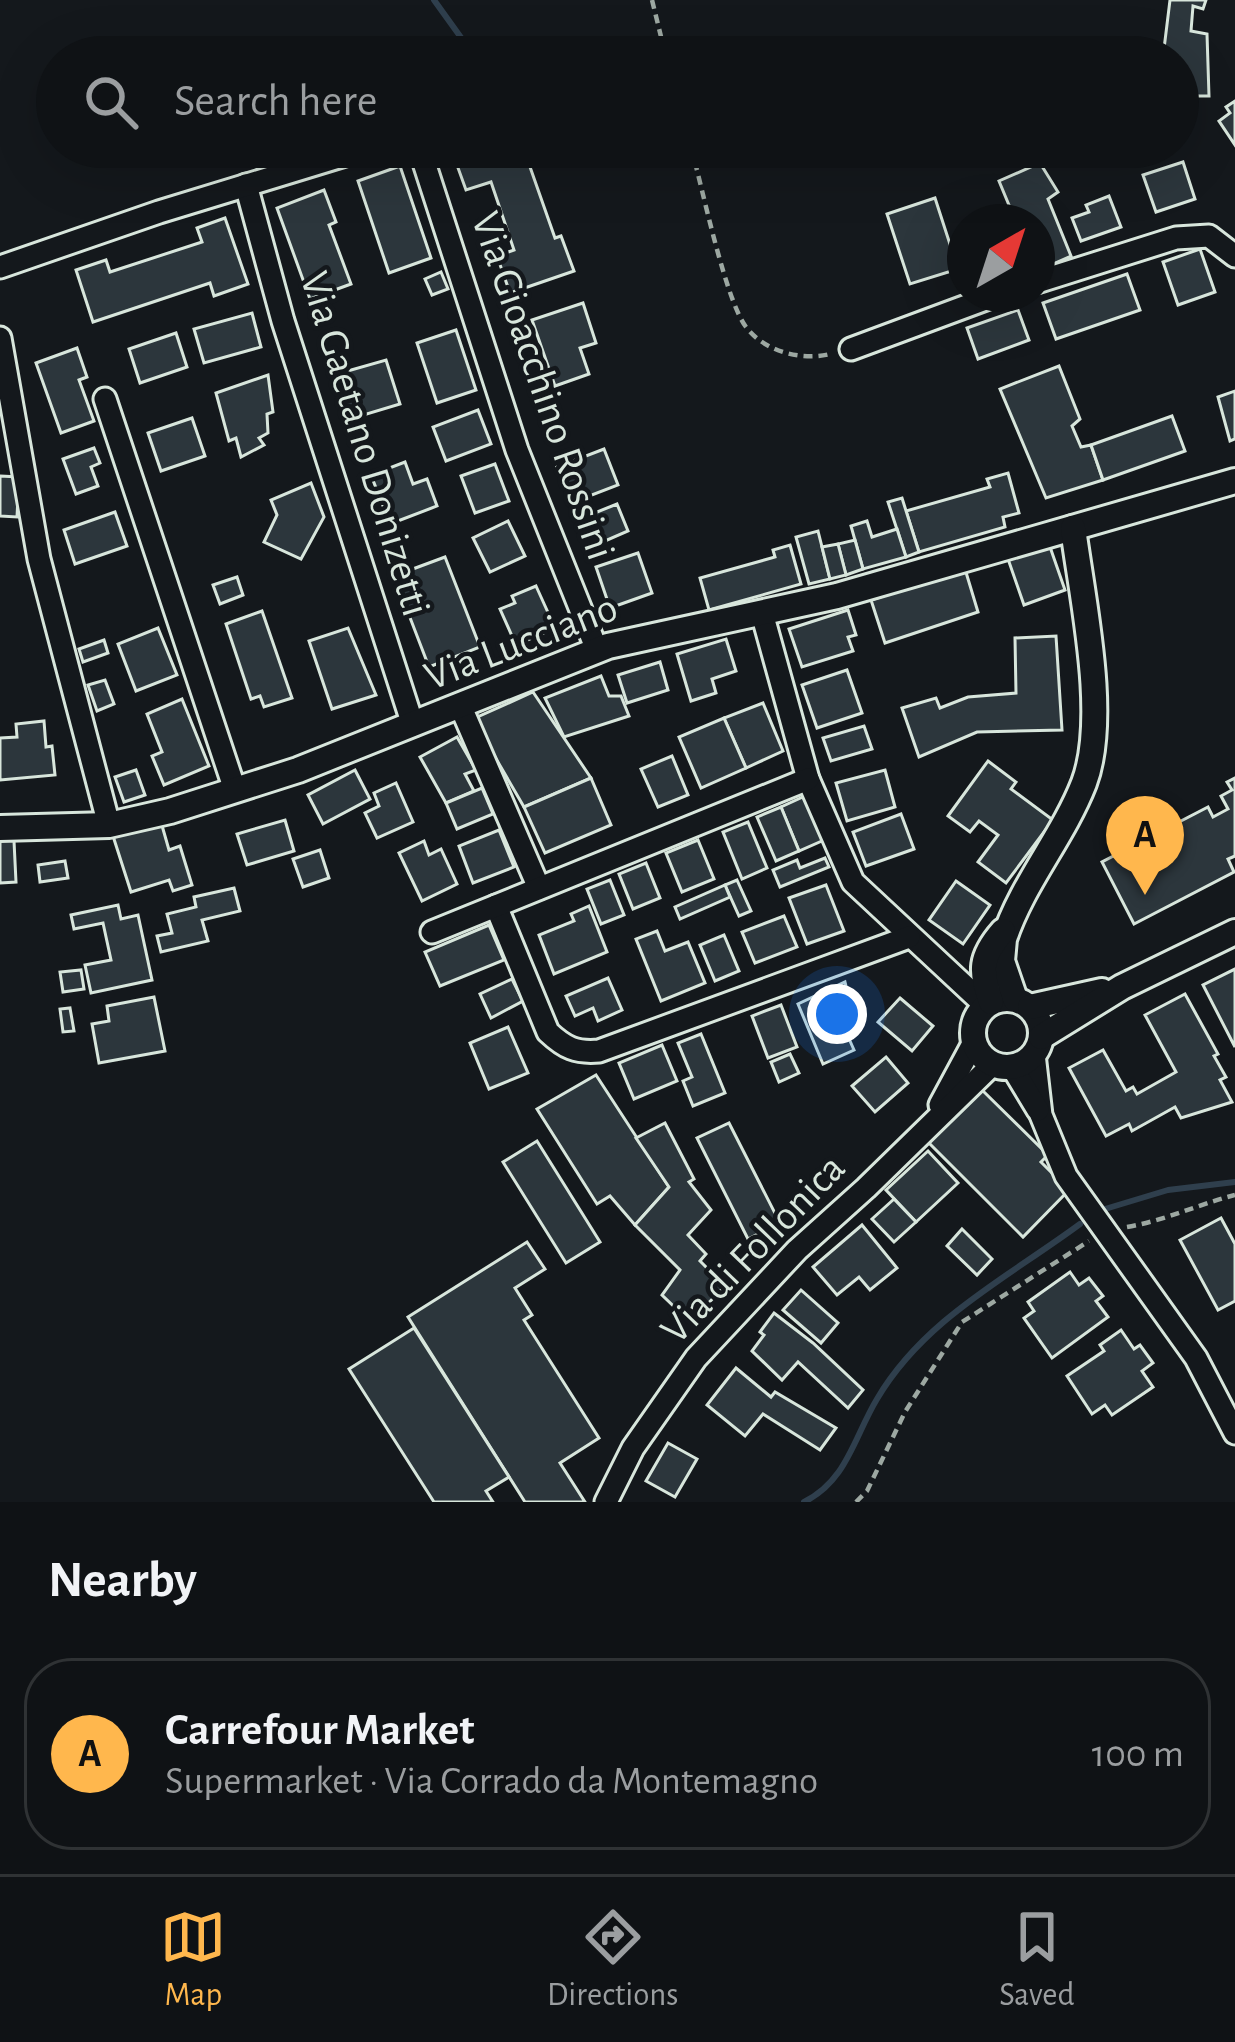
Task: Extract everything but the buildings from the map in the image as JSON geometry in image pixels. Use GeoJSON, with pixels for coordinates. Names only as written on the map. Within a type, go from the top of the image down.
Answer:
{"type":"FeatureCollection","features":[{"type":"Feature","properties":{"kind":"street"},"geometry":{"type":"LineString","coordinates":[[0,267],[302,168]]}},
{"type":"Feature","properties":{"kind":"street","name":"Via Gioacchino Rossini"},"geometry":{"type":"LineString","coordinates":[[426,168],[517,450],[597,650]]}},
{"type":"Feature","properties":{"kind":"street","name":"Via Gaetano Donizetti"},"geometry":{"type":"LineString","coordinates":[[246,185],[283,321],[412,725]]}},
{"type":"Feature","properties":{"kind":"street"},"geometry":{"type":"LineString","coordinates":[[1055,276],[1176,238],[1209,236],[1235,256]]}},
{"type":"Feature","properties":{"kind":"street"},"geometry":{"type":"LineString","coordinates":[[851,349],[951,312]]}},
{"type":"Feature","properties":{"kind":"street"},"geometry":{"type":"LineString","coordinates":[[0,338],[39,559],[109,825]]}},
{"type":"Feature","properties":{"kind":"street"},"geometry":{"type":"LineString","coordinates":[[105,399],[235,790]]}},
{"type":"Feature","properties":{"kind":"street","name":"Via Lucciano"},"geometry":{"type":"LineString","coordinates":[[0,828],[109,825],[170,812],[412,725],[597,650],[837,596],[1235,481]]}},
{"type":"Feature","properties":{"kind":"street"},"geometry":{"type":"LineString","coordinates":[[1005,1003],[1001,954],[1008,925],[1070,815],[1086,779],[1094,738],[1090,658],[1072,528]]}},
{"type":"Feature","properties":{"kind":"street"},"geometry":{"type":"LineString","coordinates":[[762,613],[808,778],[853,881],[909,937],[1005,1003],[1039,1020],[1020,1055],[1066,1176],[1196,1358],[1235,1433]]}},
{"type":"Feature","properties":{"kind":"street"},"geometry":{"type":"LineString","coordinates":[[460,705],[539,888]]}},
{"type":"Feature","properties":{"kind":"street"},"geometry":{"type":"LineString","coordinates":[[432,932],[808,778]]}},
{"type":"Feature","properties":{"kind":"street"},"geometry":{"type":"LineString","coordinates":[[496,905],[548,1032],[562,1046],[579,1052],[599,1051],[909,937]]}},
{"type":"Feature","properties":{"kind":"street"},"geometry":{"type":"LineString","coordinates":[[1122,987],[1005,1003],[975,1019],[974,1042],[982,1057],[1020,1055],[1122,987],[1235,932]]}},
{"type":"Feature","properties":{"kind":"street","name":"Via di Follonica"},"geometry":{"type":"LineString","coordinates":[[931,1121],[974,1042]]}},
{"type":"Feature","properties":{"kind":"street","name":"Via di Follonica"},"geometry":{"type":"LineString","coordinates":[[606,1502],[633,1448],[696,1358],[797,1250],[866,1189],[931,1121],[1020,1055]]}},
{"type":"Feature","properties":{"kind":"path"},"geometry":{"type":"LineString","coordinates":[[652,0],[661,36]]}},
{"type":"Feature","properties":{"kind":"path"},"geometry":{"type":"LineString","coordinates":[[697,168],[746,328],[791,355],[809,359],[851,349]]}},
{"type":"Feature","properties":{"kind":"path"},"geometry":{"type":"LineString","coordinates":[[856,1502],[867,1491],[904,1412],[962,1322],[1104,1232],[1180,1216],[1190,1206],[1235,1196]]}},
{"type":"Feature","properties":{"kind":"waterway"},"geometry":{"type":"LineString","coordinates":[[434,0],[460,36]]}},
{"type":"Feature","properties":{"kind":"waterway"},"geometry":{"type":"LineString","coordinates":[[1105,1209],[1168,1190],[1235,1182]]}},
{"type":"Feature","properties":{"kind":"waterway"},"geometry":{"type":"LineString","coordinates":[[804,1502],[840,1470],[877,1399],[918,1346],[969,1302],[1080,1224]]}},
{"type":"Feature","properties":{"kind":"place","name":"Carrefour Market"},"geometry":{"type":"Point","coordinates":[1145,895]}}]}
